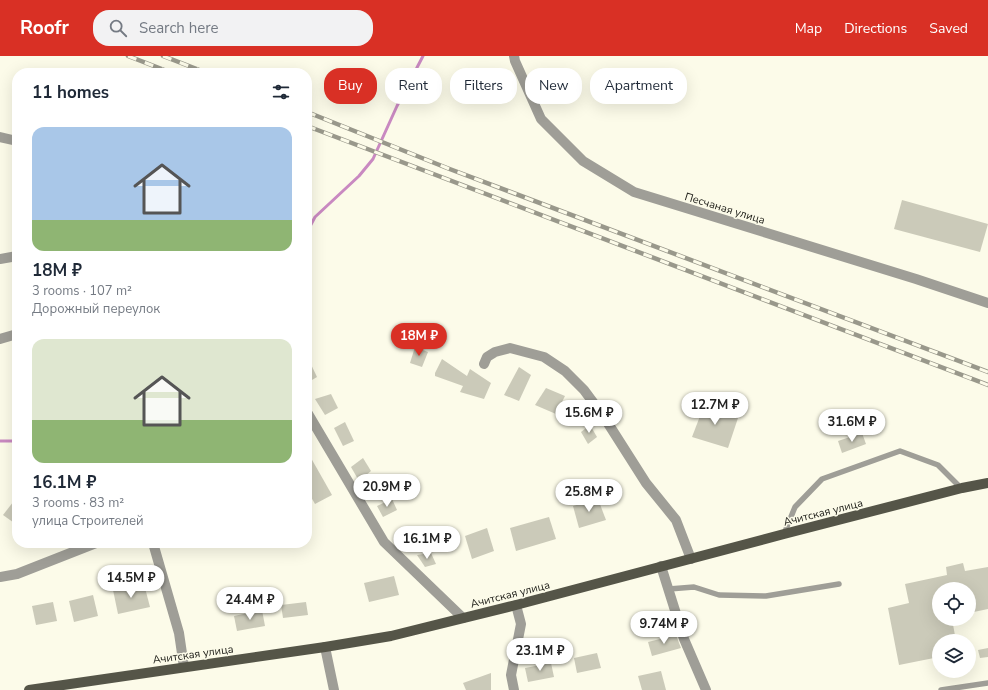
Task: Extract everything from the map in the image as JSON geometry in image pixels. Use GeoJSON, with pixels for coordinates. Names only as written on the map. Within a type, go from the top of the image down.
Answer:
{"type":"FeatureCollection","features":[{"type":"Feature","properties":{"kind":"main road","name":"Ачитская улица"},"geometry":{"type":"LineString","coordinates":[[29,690],[391,636],[516,605],[962,488],[988,483]]}},
{"type":"Feature","properties":{"kind":"street","name":"Песчаная улица"},"geometry":{"type":"LineString","coordinates":[[514,56],[541,119],[583,162],[634,192],[916,279],[988,303]]}},
{"type":"Feature","properties":{"kind":"street"},"geometry":{"type":"LineString","coordinates":[[0,137],[12,140]]}},
{"type":"Feature","properties":{"kind":"street"},"geometry":{"type":"LineString","coordinates":[[0,260],[12,257]]}},
{"type":"Feature","properties":{"kind":"street"},"geometry":{"type":"LineString","coordinates":[[0,339],[12,335]]}},
{"type":"Feature","properties":{"kind":"street"},"geometry":{"type":"LineString","coordinates":[[484,364],[487,357],[495,352],[510,348],[544,357],[565,371],[584,390],[604,417],[646,483],[676,520],[691,559]]}},
{"type":"Feature","properties":{"kind":"street"},"geometry":{"type":"LineString","coordinates":[[312,420],[384,542],[463,618]]}},
{"type":"Feature","properties":{"kind":"street"},"geometry":{"type":"LineString","coordinates":[[0,577],[17,574],[83,548]]}},
{"type":"Feature","properties":{"kind":"street"},"geometry":{"type":"LineString","coordinates":[[155,548],[179,633],[184,667]]}},
{"type":"Feature","properties":{"kind":"street"},"geometry":{"type":"LineString","coordinates":[[661,566],[684,639],[706,690]]}},
{"type":"Feature","properties":{"kind":"street"},"geometry":{"type":"LineString","coordinates":[[514,690],[511,675],[521,624],[516,605]]}},
{"type":"Feature","properties":{"kind":"street"},"geometry":{"type":"LineString","coordinates":[[325,647],[334,690]]}},
{"type":"Feature","properties":{"kind":"lane"},"geometry":{"type":"LineString","coordinates":[[784,534],[796,507],[822,479],[900,451],[938,465],[962,488]]}},
{"type":"Feature","properties":{"kind":"lane"},"geometry":{"type":"LineString","coordinates":[[669,590],[694,587],[719,595],[766,596],[839,584]]}},
{"type":"Feature","properties":{"kind":"lane"},"geometry":{"type":"LineString","coordinates":[[941,690],[988,682]]}},
{"type":"Feature","properties":{"kind":"building"},"geometry":{"type":"Polygon","coordinates":[[[902,200],[988,224],[980,252],[894,229],[902,200]]]}},
{"type":"Feature","properties":{"kind":"building"},"geometry":{"type":"Polygon","coordinates":[[[415,347],[428,352],[422,367],[410,363],[415,347]]]}},
{"type":"Feature","properties":{"kind":"building"},"geometry":{"type":"Polygon","coordinates":[[[442,359],[467,376],[470,369],[491,383],[484,399],[460,392],[463,386],[435,376],[442,359]]]}},
{"type":"Feature","properties":{"kind":"building"},"geometry":{"type":"Polygon","coordinates":[[[312,366],[317,377],[312,380],[312,366]]]}},
{"type":"Feature","properties":{"kind":"building"},"geometry":{"type":"Polygon","coordinates":[[[519,367],[531,375],[519,401],[504,395],[519,367]]]}},
{"type":"Feature","properties":{"kind":"building"},"geometry":{"type":"Polygon","coordinates":[[[546,388],[565,396],[556,414],[535,405],[546,388]]]}},
{"type":"Feature","properties":{"kind":"building"},"geometry":{"type":"Polygon","coordinates":[[[331,394],[338,408],[325,415],[315,399],[331,394]]]}},
{"type":"Feature","properties":{"kind":"building"},"geometry":{"type":"Polygon","coordinates":[[[705,403],[738,418],[728,448],[692,437],[705,403]]]}},
{"type":"Feature","properties":{"kind":"building"},"geometry":{"type":"Polygon","coordinates":[[[345,422],[354,441],[343,446],[334,428],[345,422]]]}},
{"type":"Feature","properties":{"kind":"building"},"geometry":{"type":"Polygon","coordinates":[[[590,425],[597,437],[588,444],[581,432],[590,425]]]}},
{"type":"Feature","properties":{"kind":"building"},"geometry":{"type":"Polygon","coordinates":[[[862,433],[866,444],[842,453],[838,441],[862,433]]]}},
{"type":"Feature","properties":{"kind":"building"},"geometry":{"type":"Polygon","coordinates":[[[363,458],[371,471],[359,481],[351,467],[363,458]]]}},
{"type":"Feature","properties":{"kind":"building"},"geometry":{"type":"Polygon","coordinates":[[[312,460],[332,495],[315,504],[312,499],[312,460]]]}},
{"type":"Feature","properties":{"kind":"building"},"geometry":{"type":"Polygon","coordinates":[[[392,499],[397,510],[383,517],[377,506],[392,499]]]}},
{"type":"Feature","properties":{"kind":"building"},"geometry":{"type":"Polygon","coordinates":[[[598,499],[606,520],[579,528],[573,506],[598,499]]]}},
{"type":"Feature","properties":{"kind":"building"},"geometry":{"type":"Polygon","coordinates":[[[12,503],[12,521],[3,515],[12,503]]]}},
{"type":"Feature","properties":{"kind":"building"},"geometry":{"type":"Polygon","coordinates":[[[549,517],[556,539],[516,551],[510,528],[549,517]]]}},
{"type":"Feature","properties":{"kind":"building"},"geometry":{"type":"Polygon","coordinates":[[[487,528],[494,551],[472,559],[465,536],[487,528]]]}},
{"type":"Feature","properties":{"kind":"building"},"geometry":{"type":"Polygon","coordinates":[[[431,553],[436,564],[425,567],[417,555],[431,553]]]}},
{"type":"Feature","properties":{"kind":"building"},"geometry":{"type":"Polygon","coordinates":[[[963,563],[965,571],[988,567],[988,609],[976,612],[976,582],[932,582],[932,626],[953,626],[955,634],[932,634],[932,658],[899,665],[888,608],[909,603],[905,584],[947,575],[946,567],[963,563]]]}},
{"type":"Feature","properties":{"kind":"building"},"geometry":{"type":"Polygon","coordinates":[[[394,576],[399,595],[369,602],[364,583],[394,576]]]}},
{"type":"Feature","properties":{"kind":"building"},"geometry":{"type":"Polygon","coordinates":[[[144,584],[150,607],[118,614],[113,590],[144,584]]]}},
{"type":"Feature","properties":{"kind":"building"},"geometry":{"type":"Polygon","coordinates":[[[93,595],[98,616],[74,622],[69,601],[93,595]]]}},
{"type":"Feature","properties":{"kind":"building"},"geometry":{"type":"Polygon","coordinates":[[[53,602],[57,621],[36,625],[32,606],[53,602]]]}},
{"type":"Feature","properties":{"kind":"building"},"geometry":{"type":"Polygon","coordinates":[[[306,602],[308,615],[283,618],[281,605],[306,602]]]}},
{"type":"Feature","properties":{"kind":"building"},"geometry":{"type":"Polygon","coordinates":[[[262,610],[265,626],[237,631],[234,616],[262,610]]]}},
{"type":"Feature","properties":{"kind":"building"},"geometry":{"type":"Polygon","coordinates":[[[676,635],[681,648],[652,656],[648,642],[676,635]]]}},
{"type":"Feature","properties":{"kind":"building"},"geometry":{"type":"Polygon","coordinates":[[[988,648],[988,657],[980,658],[978,650],[988,648]]]}},
{"type":"Feature","properties":{"kind":"building"},"geometry":{"type":"Polygon","coordinates":[[[597,653],[601,668],[577,673],[574,658],[597,653]]]}},
{"type":"Feature","properties":{"kind":"building"},"geometry":{"type":"Polygon","coordinates":[[[551,663],[554,677],[528,682],[525,668],[551,663]]]}},
{"type":"Feature","properties":{"kind":"building"},"geometry":{"type":"Polygon","coordinates":[[[661,671],[666,690],[642,690],[638,676],[661,671]]]}},
{"type":"Feature","properties":{"kind":"building"},"geometry":{"type":"Polygon","coordinates":[[[491,673],[491,690],[466,690],[463,683],[491,673]]]}},
{"type":"Feature","properties":{"kind":"waterway"},"geometry":{"type":"LineString","coordinates":[[312,223],[315,217],[359,176],[373,159],[397,106],[423,56]]}},
{"type":"Feature","properties":{"kind":"waterway"},"geometry":{"type":"LineString","coordinates":[[0,441],[12,441]]}},
{"type":"Feature","properties":{"kind":"railway"},"geometry":{"type":"LineString","coordinates":[[128,56],[159,68]]}},
{"type":"Feature","properties":{"kind":"railway"},"geometry":{"type":"LineString","coordinates":[[163,56],[194,68]]}},
{"type":"Feature","properties":{"kind":"railway"},"geometry":{"type":"LineString","coordinates":[[312,114],[447,168],[988,372]]}},
{"type":"Feature","properties":{"kind":"railway"},"geometry":{"type":"LineString","coordinates":[[312,128],[988,385]]}}]}
